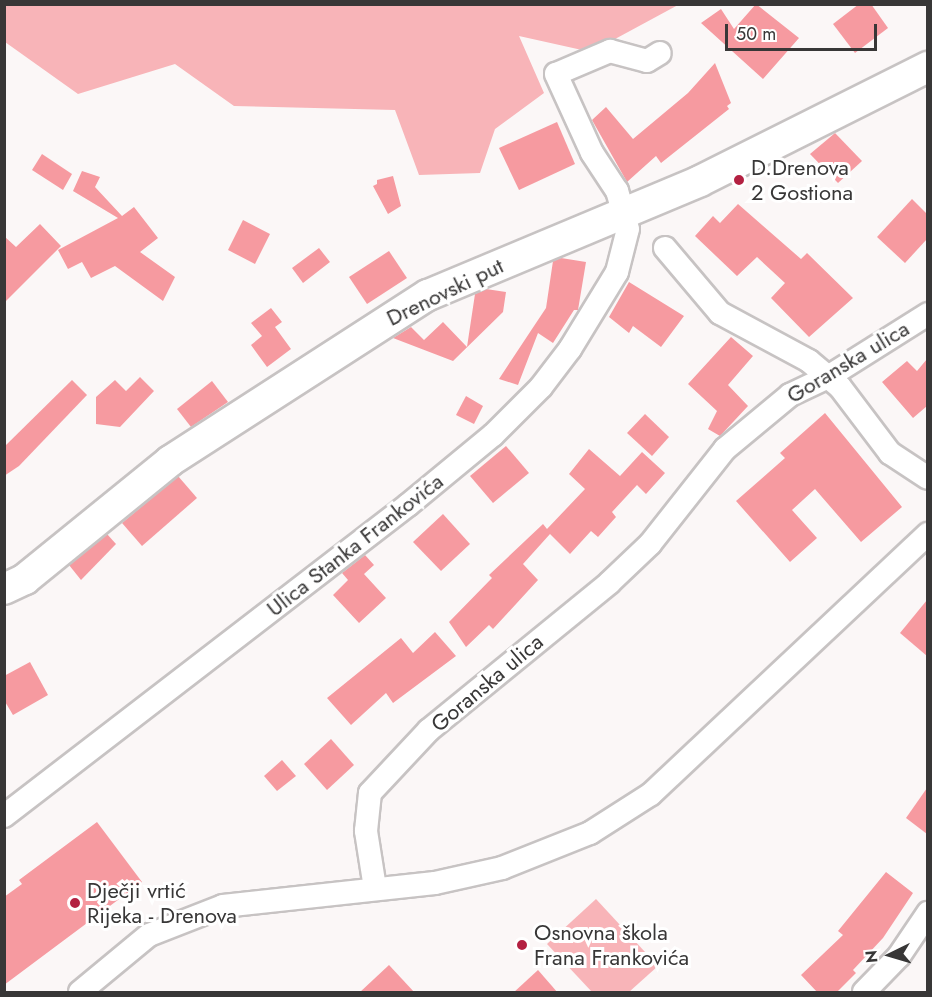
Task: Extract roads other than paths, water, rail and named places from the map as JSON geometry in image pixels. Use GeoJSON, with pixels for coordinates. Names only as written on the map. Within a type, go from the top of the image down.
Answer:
{"type":"FeatureCollection","features":[{"type":"Feature","properties":{"kind":"main road","name":"Drenovski put"},"geometry":{"type":"LineString","coordinates":[[4,589],[25,579],[142,480],[372,328],[428,295],[560,237],[626,213],[816,125],[927,67]]}},
{"type":"Feature","properties":{"kind":"street"},"geometry":{"type":"LineString","coordinates":[[626,213],[617,191],[592,153],[556,74],[610,51],[647,61],[660,53]]}},
{"type":"Feature","properties":{"kind":"street","name":"Ulica Stanka Frankovića"},"geometry":{"type":"LineString","coordinates":[[4,816],[408,505],[516,415],[570,349],[613,280],[625,247],[626,213]]}},
{"type":"Feature","properties":{"kind":"street"},"geometry":{"type":"LineString","coordinates":[[665,248],[720,313],[809,361],[828,376],[890,453],[927,478]]}},
{"type":"Feature","properties":{"kind":"street","name":"Goranska ulica"},"geometry":{"type":"LineString","coordinates":[[375,888],[366,831],[370,793],[429,730],[609,583],[650,544],[725,449],[790,395],[828,376],[927,314]]}},
{"type":"Feature","properties":{"kind":"street"},"geometry":{"type":"LineString","coordinates":[[80,993],[149,935],[223,906],[435,883],[502,868],[590,833],[651,794],[927,534]]}},
{"type":"Feature","properties":{"kind":"street"},"geometry":{"type":"LineString","coordinates":[[864,993],[899,956],[927,913]]}},
{"type":"Feature","properties":{"kind":"place","name":"D.Drenova 2 Gostiona"},"geometry":{"type":"Point","coordinates":[739,180]}},
{"type":"Feature","properties":{"kind":"place","name":"Dječji vrtić Rijeka - Drenova"},"geometry":{"type":"Point","coordinates":[75,903]}},
{"type":"Feature","properties":{"kind":"place","name":"Osnovna škola Frana Frankovića"},"geometry":{"type":"Point","coordinates":[522,945]}}]}
